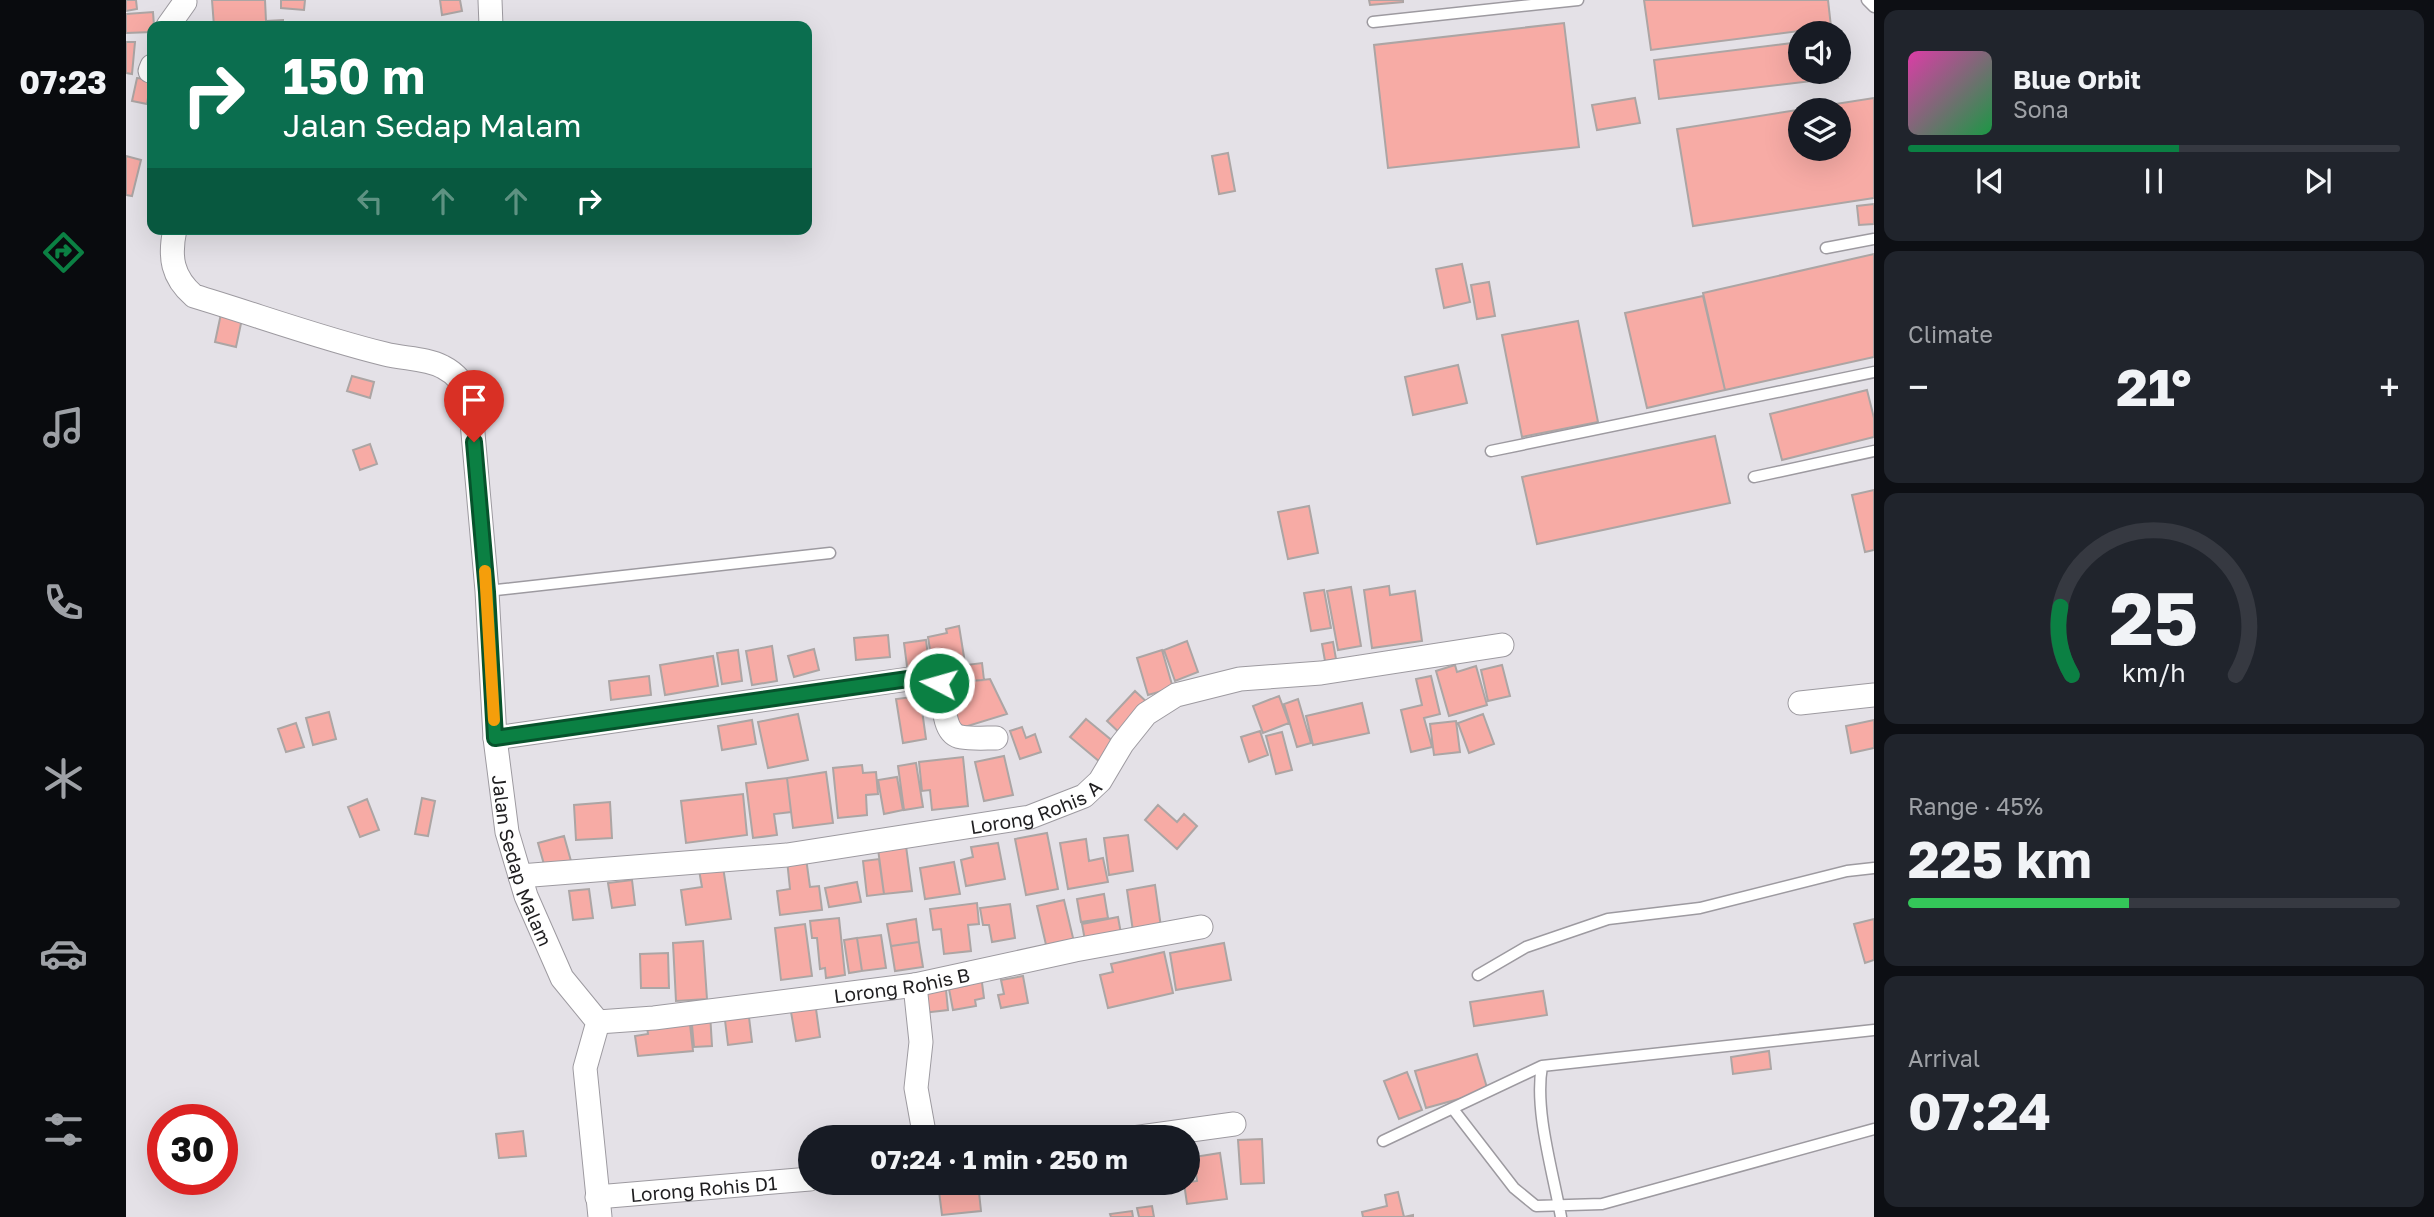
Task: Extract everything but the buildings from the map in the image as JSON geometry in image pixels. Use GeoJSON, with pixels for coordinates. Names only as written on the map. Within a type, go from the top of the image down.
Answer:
{"type":"FeatureCollection","features":[{"type":"Feature","properties":{"kind":"street"},"geometry":{"type":"LineString","coordinates":[[490,0],[491,21]]}},
{"type":"Feature","properties":{"kind":"street"},"geometry":{"type":"LineString","coordinates":[[171,21],[185,1]]}},
{"type":"Feature","properties":{"kind":"street"},"geometry":{"type":"LineString","coordinates":[[185,1],[187,21]]}},
{"type":"Feature","properties":{"kind":"street","name":"Jalan Sedap Malam"},"geometry":{"type":"LineString","coordinates":[[175,235],[173,269],[184,287],[194,296],[386,354],[433,362],[459,378],[470,399],[487,592],[495,738],[507,832],[526,896],[562,978],[598,1022]]}},
{"type":"Feature","properties":{"kind":"street","name":"Lorong Rohis A"},"geometry":{"type":"LineString","coordinates":[[520,876],[787,855],[1030,817],[1084,796],[1100,781],[1122,744],[1146,714],[1176,695],[1240,679],[1321,673],[1502,645]]}},
{"type":"Feature","properties":{"kind":"street"},"geometry":{"type":"LineString","coordinates":[[495,738],[929,676],[939,683],[947,725],[954,734],[959,737],[996,738]]}},
{"type":"Feature","properties":{"kind":"street"},"geometry":{"type":"LineString","coordinates":[[1800,703],[1874,695]]}},
{"type":"Feature","properties":{"kind":"street","name":"Lorong Rohis B"},"geometry":{"type":"LineString","coordinates":[[598,1022],[654,1018],[915,985],[1075,950],[1201,927]]}},
{"type":"Feature","properties":{"kind":"street"},"geometry":{"type":"LineString","coordinates":[[915,985],[921,1042],[916,1088],[923,1125]]}},
{"type":"Feature","properties":{"kind":"street"},"geometry":{"type":"LineString","coordinates":[[598,1022],[585,1068],[598,1207]]}},
{"type":"Feature","properties":{"kind":"street"},"geometry":{"type":"LineString","coordinates":[[1200,1129],[1234,1124]]}},
{"type":"Feature","properties":{"kind":"street","name":"Lorong Rohis D1"},"geometry":{"type":"LineString","coordinates":[[598,1207],[798,1181]]}},
{"type":"Feature","properties":{"kind":"lane"},"geometry":{"type":"LineString","coordinates":[[1373,22],[1578,0]]}},
{"type":"Feature","properties":{"kind":"lane"},"geometry":{"type":"LineString","coordinates":[[1867,0],[1874,7]]}},
{"type":"Feature","properties":{"kind":"lane"},"geometry":{"type":"LineString","coordinates":[[1826,248],[1874,239]]}},
{"type":"Feature","properties":{"kind":"lane"},"geometry":{"type":"LineString","coordinates":[[1491,451],[1874,372]]}},
{"type":"Feature","properties":{"kind":"lane"},"geometry":{"type":"LineString","coordinates":[[1754,477],[1874,451]]}},
{"type":"Feature","properties":{"kind":"lane"},"geometry":{"type":"LineString","coordinates":[[487,592],[830,553]]}},
{"type":"Feature","properties":{"kind":"lane"},"geometry":{"type":"LineString","coordinates":[[1478,975],[1526,947],[1608,919],[1700,908],[1847,871],[1874,868]]}},
{"type":"Feature","properties":{"kind":"lane"},"geometry":{"type":"LineString","coordinates":[[1383,1141],[1542,1066],[1874,1030]]}},
{"type":"Feature","properties":{"kind":"lane"},"geometry":{"type":"LineString","coordinates":[[1542,1066],[1539,1084],[1541,1109],[1560,1212]]}},
{"type":"Feature","properties":{"kind":"lane"},"geometry":{"type":"LineString","coordinates":[[1453,1110],[1514,1188],[1536,1206],[1560,1212],[1602,1204],[1874,1129]]}},
{"type":"Feature","properties":{"kind":"slow traffic"},"geometry":{"type":"LineString","coordinates":[[485,571],[494,720]]}},
{"type":"Feature","properties":{"kind":"route"},"geometry":{"type":"LineString","coordinates":[[474,442],[487,592],[495,738],[929,676],[939,683]]}}]}
